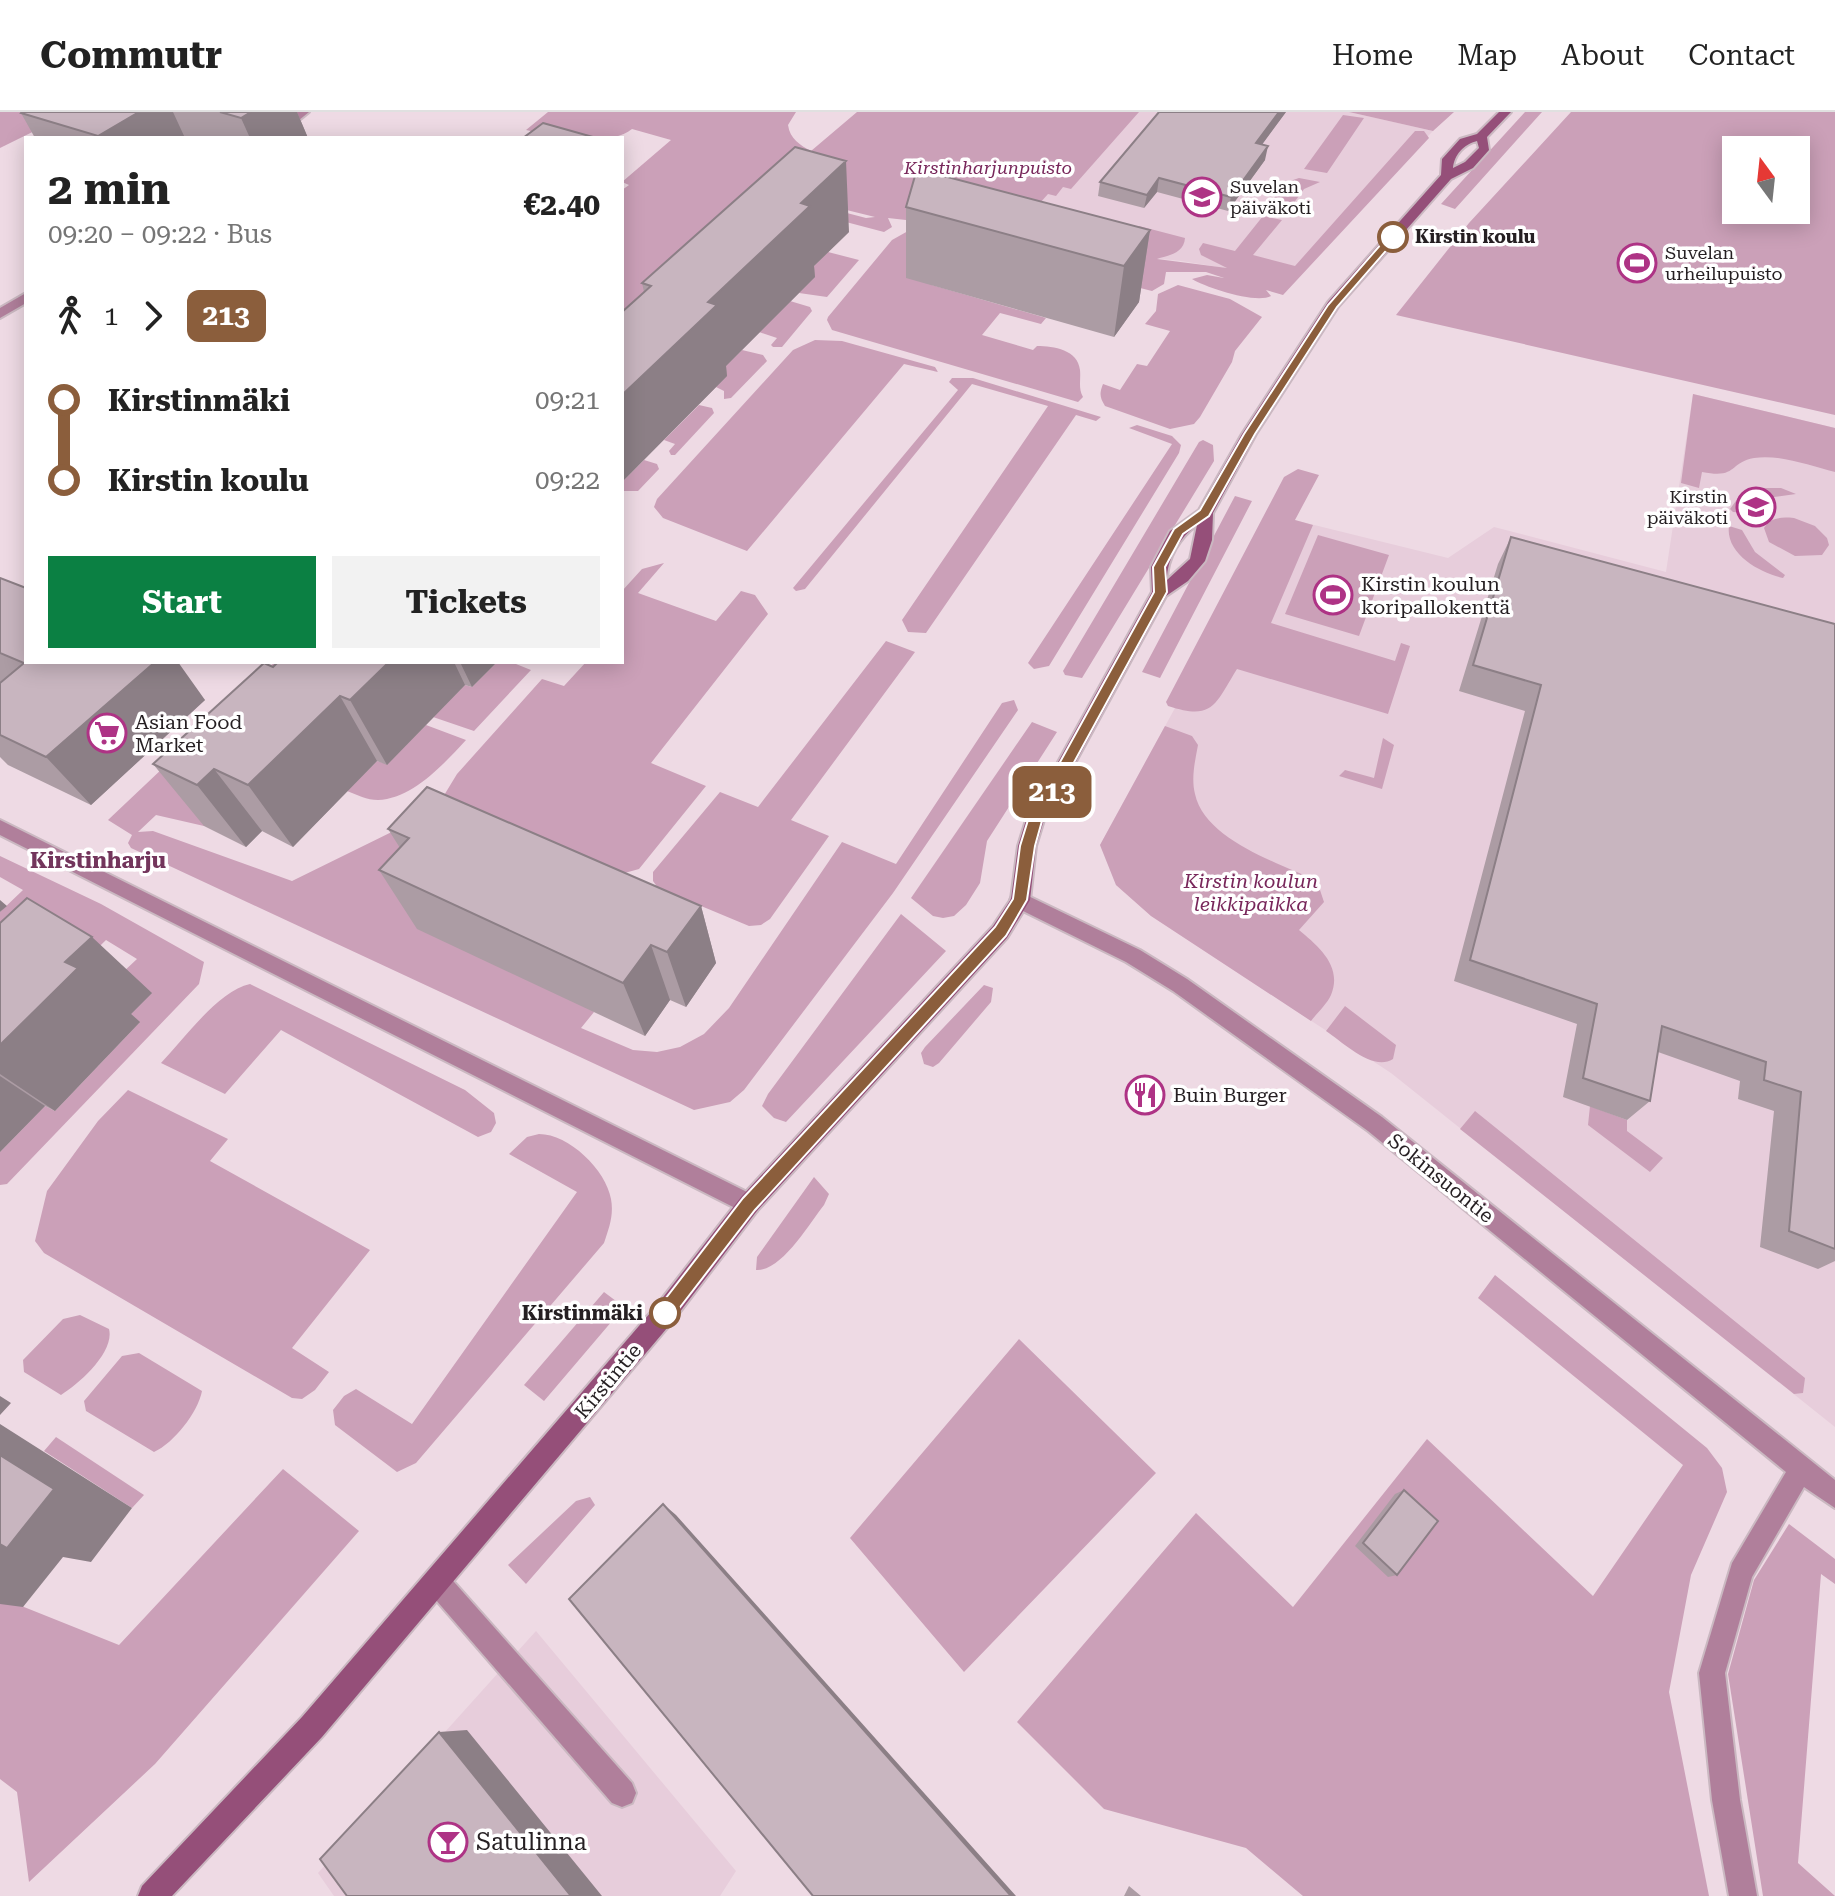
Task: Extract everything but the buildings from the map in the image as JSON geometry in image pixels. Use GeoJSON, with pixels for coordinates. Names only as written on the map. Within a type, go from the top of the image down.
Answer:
{"type":"FeatureCollection","features":[{"type":"Feature","properties":{"kind":"street"},"geometry":{"type":"LineString","coordinates":[[273,136],[303,112]]}},
{"type":"Feature","properties":{"kind":"street","name":"Kirstintie"},"geometry":{"type":"LineString","coordinates":[[1447,176],[1448,159],[1464,141],[1481,137],[1505,112]]}},
{"type":"Feature","properties":{"kind":"street","name":"Kirstintie"},"geometry":{"type":"LineString","coordinates":[[152,1896],[312,1727],[438,1583],[665,1313],[749,1204],[1000,932],[1020,900],[1027,846],[1035,820],[1160,592],[1159,567],[1178,531],[1205,513],[1249,434],[1333,305],[1447,176],[1469,165],[1485,148],[1481,137]]}},
{"type":"Feature","properties":{"kind":"street"},"geometry":{"type":"LineString","coordinates":[[0,314],[24,298]]}},
{"type":"Feature","properties":{"kind":"street","name":"Kirstintie"},"geometry":{"type":"LineString","coordinates":[[1160,592],[1187,577],[1206,540],[1205,513]]}},
{"type":"Feature","properties":{"kind":"street"},"geometry":{"type":"LineString","coordinates":[[0,827],[749,1204]]}},
{"type":"Feature","properties":{"kind":"street","name":"Sokinsuontie"},"geometry":{"type":"LineString","coordinates":[[1020,900],[1133,956],[1180,985],[1375,1124],[1835,1496]]}},
{"type":"Feature","properties":{"kind":"street"},"geometry":{"type":"LineString","coordinates":[[1743,1896],[1726,1800],[1712,1673],[1741,1572],[1802,1469]]}},
{"type":"Feature","properties":{"kind":"street"},"geometry":{"type":"LineString","coordinates":[[438,1583],[622,1793]]}},
{"type":"Feature","properties":{"kind":"shaded area","name":"Suvelan päiväkoti"},"geometry":{"type":"Polygon","coordinates":[[[1127,112],[1349,112],[1433,131],[1288,278],[1131,256],[1025,211],[1127,112]]]}},
{"type":"Feature","properties":{"kind":"shaded area"},"geometry":{"type":"Polygon","coordinates":[[[1693,394],[1835,428],[1835,1427],[1391,1073],[1151,916],[1116,885],[1100,845],[1175,708],[1218,669],[1294,520],[1448,558],[1494,527],[1666,572],[1693,394]]]}},
{"type":"Feature","properties":{"kind":"shaded area"},"geometry":{"type":"Polygon","coordinates":[[[536,1631],[736,1871],[720,1896],[334,1896],[318,1873],[536,1631]]]}},
{"type":"Feature","properties":{"kind":"green space"},"geometry":{"type":"Polygon","coordinates":[[[0,112],[73,112],[24,136],[0,148],[0,112]]]}},
{"type":"Feature","properties":{"kind":"green space","name":"Kirstinharjunpuisto"},"geometry":{"type":"Polygon","coordinates":[[[548,112],[796,112],[788,125],[789,130],[796,141],[811,151],[857,112],[1139,112],[1071,189],[1063,187],[1056,196],[1048,194],[1022,223],[1120,250],[1139,226],[1185,238],[1179,251],[1157,259],[1227,268],[1201,255],[1199,249],[1203,243],[1235,251],[1263,216],[1282,220],[1253,255],[1295,266],[1415,131],[1424,131],[1429,138],[1283,295],[1266,290],[1271,296],[1243,297],[1192,279],[1207,275],[1224,278],[1206,272],[1166,272],[1164,284],[1152,291],[1097,277],[932,285],[1046,318],[1041,324],[1000,313],[982,335],[1033,350],[1044,346],[1070,354],[1080,370],[1083,397],[1078,402],[832,330],[828,317],[892,240],[924,222],[888,218],[892,227],[884,232],[827,217],[824,207],[866,218],[875,217],[806,200],[624,347],[624,189],[629,185],[624,180],[671,140],[632,129],[618,136],[556,136],[526,130],[548,112]]]}},
{"type":"Feature","properties":{"kind":"green space"},"geometry":{"type":"Polygon","coordinates":[[[1349,112],[1454,112],[1433,131],[1349,112]]]}},
{"type":"Feature","properties":{"kind":"green space"},"geometry":{"type":"Polygon","coordinates":[[[1525,112],[1542,112],[1455,209],[1441,204],[1525,112]]]}},
{"type":"Feature","properties":{"kind":"green space","name":"Suvelan urheilupuisto"},"geometry":{"type":"Polygon","coordinates":[[[1571,112],[1835,112],[1835,415],[1396,315],[1469,223],[1571,112]]]}},
{"type":"Feature","properties":{"kind":"green space"},"geometry":{"type":"Polygon","coordinates":[[[1343,115],[1364,118],[1327,173],[1304,169],[1343,115]]]}},
{"type":"Feature","properties":{"kind":"green space"},"geometry":{"type":"Polygon","coordinates":[[[1299,178],[1320,182],[1304,189],[1285,215],[1265,211],[1284,183],[1299,178]]]}},
{"type":"Feature","properties":{"kind":"green space"},"geometry":{"type":"Polygon","coordinates":[[[828,252],[859,260],[827,297],[799,293],[806,274],[828,252]]]}},
{"type":"Feature","properties":{"kind":"green space"},"geometry":{"type":"Polygon","coordinates":[[[1178,285],[1230,299],[1262,317],[1235,351],[1232,362],[1200,417],[1194,424],[1170,429],[1105,406],[1101,393],[1103,384],[1120,390],[1137,364],[1147,366],[1170,331],[1145,324],[1156,311],[1158,294],[1178,285]]]}},
{"type":"Feature","properties":{"kind":"green space"},"geometry":{"type":"Polygon","coordinates":[[[790,301],[810,307],[812,311],[782,347],[773,347],[771,345],[777,338],[759,332],[790,301]]]}},
{"type":"Feature","properties":{"kind":"green space"},"geometry":{"type":"Polygon","coordinates":[[[815,340],[842,341],[935,367],[938,372],[904,364],[747,551],[663,518],[654,507],[657,499],[793,350],[815,340]]]}},
{"type":"Feature","properties":{"kind":"green space"},"geometry":{"type":"Polygon","coordinates":[[[742,350],[763,355],[767,361],[731,398],[724,399],[724,391],[716,387],[718,373],[742,350]]]}},
{"type":"Feature","properties":{"kind":"green space"},"geometry":{"type":"Polygon","coordinates":[[[952,378],[973,378],[1101,417],[1096,421],[1076,415],[926,633],[908,632],[902,620],[1048,406],[972,384],[805,589],[796,591],[793,588],[958,390],[949,382],[952,378]]]}},
{"type":"Feature","properties":{"kind":"green space"},"geometry":{"type":"Polygon","coordinates":[[[1693,394],[1835,428],[1835,472],[1795,461],[1764,457],[1746,460],[1727,472],[1702,472],[1699,488],[1681,483],[1693,394]]]}},
{"type":"Feature","properties":{"kind":"green space"},"geometry":{"type":"Polygon","coordinates":[[[699,405],[712,408],[714,413],[675,455],[671,455],[669,451],[675,444],[664,440],[699,405]]]}},
{"type":"Feature","properties":{"kind":"green space"},"geometry":{"type":"Polygon","coordinates":[[[1137,425],[1172,436],[1181,445],[1179,453],[1049,666],[1034,669],[1028,663],[1172,444],[1129,428],[1137,425]]]}},
{"type":"Feature","properties":{"kind":"green space"},"geometry":{"type":"Polygon","coordinates":[[[1203,440],[1213,445],[1214,461],[1082,678],[1065,675],[1063,671],[1203,440]]]}},
{"type":"Feature","properties":{"kind":"green space"},"geometry":{"type":"Polygon","coordinates":[[[644,460],[657,464],[659,469],[638,491],[624,491],[624,480],[644,460]]]}},
{"type":"Feature","properties":{"kind":"green space"},"geometry":{"type":"Polygon","coordinates":[[[1298,469],[1319,475],[1295,520],[1313,525],[1271,623],[1395,661],[1401,643],[1410,646],[1388,714],[1237,669],[1212,706],[1195,711],[1168,706],[1166,702],[1284,477],[1298,469]]]}},
{"type":"Feature","properties":{"kind":"green space"},"geometry":{"type":"Polygon","coordinates":[[[1761,488],[1781,488],[1796,494],[1774,497],[1748,513],[1730,509],[1741,494],[1761,488]]]}},
{"type":"Feature","properties":{"kind":"green space"},"geometry":{"type":"Polygon","coordinates":[[[1235,496],[1252,501],[1160,678],[1142,672],[1235,496]]]}},
{"type":"Feature","properties":{"kind":"green space"},"geometry":{"type":"Polygon","coordinates":[[[1777,518],[1794,518],[1815,526],[1827,538],[1829,545],[1822,555],[1795,556],[1769,542],[1764,528],[1767,524],[1777,518]]]}},
{"type":"Feature","properties":{"kind":"green space"},"geometry":{"type":"Polygon","coordinates":[[[1729,526],[1742,530],[1755,552],[1785,575],[1783,578],[1764,572],[1738,553],[1729,536],[1729,526]]]}},
{"type":"Feature","properties":{"kind":"green space","name":"Kirstin koulun koripallokenttä"},"geometry":{"type":"Polygon","coordinates":[[[1318,535],[1389,555],[1359,636],[1285,614],[1318,535]]]}},
{"type":"Feature","properties":{"kind":"green space"},"geometry":{"type":"Polygon","coordinates":[[[664,563],[638,593],[716,621],[741,591],[755,595],[768,614],[651,763],[706,786],[639,869],[621,874],[443,797],[457,774],[542,679],[564,686],[584,664],[624,664],[624,589],[642,569],[664,563]]]}},
{"type":"Feature","properties":{"kind":"green space"},"geometry":{"type":"Polygon","coordinates":[[[886,641],[915,652],[791,820],[829,836],[770,919],[761,925],[749,926],[658,888],[653,881],[653,872],[720,792],[758,807],[886,641]]]}},
{"type":"Feature","properties":{"kind":"green space"},"geometry":{"type":"Polygon","coordinates":[[[273,664],[307,664],[204,826],[156,815],[138,832],[153,831],[292,881],[412,822],[594,1012],[581,1028],[633,1050],[657,1052],[680,1047],[704,1034],[729,1008],[842,842],[896,864],[1002,703],[1014,700],[1018,710],[893,893],[744,1090],[730,1102],[694,1110],[131,848],[128,843],[132,835],[108,820],[273,664]]]}},
{"type":"Feature","properties":{"kind":"green space"},"geometry":{"type":"Polygon","coordinates":[[[495,664],[516,664],[531,670],[474,731],[433,717],[465,685],[472,687],[495,664]]]}},
{"type":"Feature","properties":{"kind":"green space"},"geometry":{"type":"Polygon","coordinates":[[[1032,722],[1057,732],[987,841],[980,883],[966,905],[954,916],[933,916],[911,898],[1032,722]]]}},
{"type":"Feature","properties":{"kind":"green space"},"geometry":{"type":"Polygon","coordinates":[[[426,725],[466,740],[426,779],[403,794],[378,800],[347,791],[377,761],[387,764],[426,725]]]}},
{"type":"Feature","properties":{"kind":"green space","name":"Kirstin koulun leikkipaikka"},"geometry":{"type":"Polygon","coordinates":[[[1165,726],[1192,736],[1198,745],[1194,770],[1195,794],[1213,824],[1228,837],[1264,858],[1317,881],[1324,902],[1299,930],[1327,958],[1334,975],[1334,985],[1331,995],[1311,1021],[1151,916],[1116,885],[1100,845],[1165,726]]]}},
{"type":"Feature","properties":{"kind":"green space"},"geometry":{"type":"Polygon","coordinates":[[[1383,738],[1394,745],[1382,789],[1339,776],[1345,770],[1374,778],[1383,738]]]}},
{"type":"Feature","properties":{"kind":"green space"},"geometry":{"type":"Polygon","coordinates":[[[0,856],[101,904],[204,962],[199,984],[7,1184],[0,1185],[0,1152],[45,1106],[55,1111],[139,1023],[128,1016],[121,974],[137,959],[106,940],[43,1002],[0,979],[0,912],[23,890],[0,877],[0,856]]]}},
{"type":"Feature","properties":{"kind":"green space"},"geometry":{"type":"Polygon","coordinates":[[[901,914],[946,951],[786,1122],[774,1118],[762,1106],[768,1094],[901,914]]]}},
{"type":"Feature","properties":{"kind":"green space"},"geometry":{"type":"Polygon","coordinates":[[[250,984],[465,1090],[494,1113],[496,1123],[491,1132],[478,1137],[281,1030],[225,1094],[161,1063],[214,1006],[238,988],[250,984]]]}},
{"type":"Feature","properties":{"kind":"green space"},"geometry":{"type":"Polygon","coordinates":[[[984,985],[993,988],[991,1002],[939,1063],[933,1067],[924,1064],[921,1053],[925,1047],[984,985]]]}},
{"type":"Feature","properties":{"kind":"green space"},"geometry":{"type":"Polygon","coordinates":[[[1345,1006],[1396,1045],[1393,1059],[1377,1062],[1368,1059],[1326,1031],[1345,1006]]]}},
{"type":"Feature","properties":{"kind":"green space"},"geometry":{"type":"Polygon","coordinates":[[[128,1090],[228,1139],[210,1161],[370,1250],[292,1348],[329,1372],[315,1390],[302,1399],[292,1398],[44,1253],[35,1241],[47,1191],[98,1121],[128,1090]]]}},
{"type":"Feature","properties":{"kind":"green space"},"geometry":{"type":"Polygon","coordinates":[[[1590,1106],[1627,1120],[1627,1131],[1663,1158],[1650,1172],[1588,1125],[1590,1106]]]}},
{"type":"Feature","properties":{"kind":"green space"},"geometry":{"type":"Polygon","coordinates":[[[1475,1111],[1805,1378],[1803,1393],[1794,1394],[1460,1129],[1475,1111]]]}},
{"type":"Feature","properties":{"kind":"green space"},"geometry":{"type":"Polygon","coordinates":[[[539,1134],[574,1147],[602,1177],[612,1205],[604,1243],[416,1463],[397,1472],[335,1425],[333,1410],[344,1396],[356,1389],[412,1424],[577,1192],[509,1154],[527,1137],[539,1134]]]}},
{"type":"Feature","properties":{"kind":"green space"},"geometry":{"type":"Polygon","coordinates":[[[814,1177],[829,1194],[824,1205],[785,1255],[765,1269],[756,1270],[757,1257],[814,1177]]]}},
{"type":"Feature","properties":{"kind":"green space"},"geometry":{"type":"Polygon","coordinates":[[[1495,1275],[1707,1448],[1722,1468],[1727,1492],[1691,1575],[1669,1692],[1709,1896],[1303,1896],[1246,1848],[1104,1809],[1017,1722],[1196,1513],[1293,1607],[1427,1439],[1593,1596],[1683,1465],[1478,1298],[1495,1275]]]}},
{"type":"Feature","properties":{"kind":"green space"},"geometry":{"type":"Polygon","coordinates":[[[604,1292],[624,1307],[544,1401],[524,1385],[604,1292]]]}},
{"type":"Feature","properties":{"kind":"green space"},"geometry":{"type":"Polygon","coordinates":[[[80,1315],[109,1329],[107,1347],[94,1366],[61,1395],[24,1372],[23,1360],[63,1319],[80,1315]]]}},
{"type":"Feature","properties":{"kind":"green space"},"geometry":{"type":"Polygon","coordinates":[[[1019,1339],[1156,1473],[964,1672],[850,1538],[1019,1339]]]}},
{"type":"Feature","properties":{"kind":"green space"},"geometry":{"type":"Polygon","coordinates":[[[139,1353],[202,1391],[196,1408],[184,1426],[154,1452],[86,1411],[84,1401],[122,1356],[139,1353]]]}},
{"type":"Feature","properties":{"kind":"green space"},"geometry":{"type":"Polygon","coordinates":[[[56,1437],[144,1495],[132,1508],[44,1451],[56,1437]]]}},
{"type":"Feature","properties":{"kind":"green space"},"geometry":{"type":"Polygon","coordinates":[[[283,1469],[359,1531],[155,1764],[29,1882],[17,1792],[0,1779],[0,1591],[24,1607],[119,1645],[283,1469]]]}},
{"type":"Feature","properties":{"kind":"green space"},"geometry":{"type":"Polygon","coordinates":[[[590,1497],[595,1505],[526,1584],[508,1565],[576,1501],[590,1497]]]}},
{"type":"Feature","properties":{"kind":"green space"},"geometry":{"type":"Polygon","coordinates":[[[1789,1524],[1835,1559],[1835,1584],[1821,1574],[1798,1863],[1835,1896],[1763,1896],[1728,1674],[1754,1580],[1789,1524]]]}},
{"type":"Feature","properties":{"kind":"bus line","name":"213"},"geometry":{"type":"LineString","coordinates":[[665,1313],[749,1204],[1000,932],[1020,900],[1027,846],[1035,820],[1086,732],[1160,592],[1159,567],[1178,531],[1205,513],[1249,434],[1333,305],[1393,237]]}},
{"type":"Feature","properties":{"kind":"place","name":"Suvelan päiväkoti"},"geometry":{"type":"Point","coordinates":[1202,197]}},
{"type":"Feature","properties":{"kind":"place","name":"Kirstin koulu"},"geometry":{"type":"Point","coordinates":[1393,237]}},
{"type":"Feature","properties":{"kind":"place","name":"Suvelan urheilupuisto"},"geometry":{"type":"Point","coordinates":[1637,263]}},
{"type":"Feature","properties":{"kind":"place","name":"Kirstin päiväkoti"},"geometry":{"type":"Point","coordinates":[1756,507]}},
{"type":"Feature","properties":{"kind":"place","name":"Kirstin koulun koripallokenttä"},"geometry":{"type":"Point","coordinates":[1333,595]}},
{"type":"Feature","properties":{"kind":"place","name":"Asian Food Market"},"geometry":{"type":"Point","coordinates":[107,733]}},
{"type":"Feature","properties":{"kind":"place","name":"Buin Burger"},"geometry":{"type":"Point","coordinates":[1145,1095]}},
{"type":"Feature","properties":{"kind":"place","name":"Kirstinmäki"},"geometry":{"type":"Point","coordinates":[665,1313]}},
{"type":"Feature","properties":{"kind":"place","name":"Satulinna"},"geometry":{"type":"Point","coordinates":[448,1842]}},
{"type":"Feature","properties":{"kind":"district","name":"Kirstinharju"},"geometry":{"type":"Point","coordinates":[98,860]}}]}
